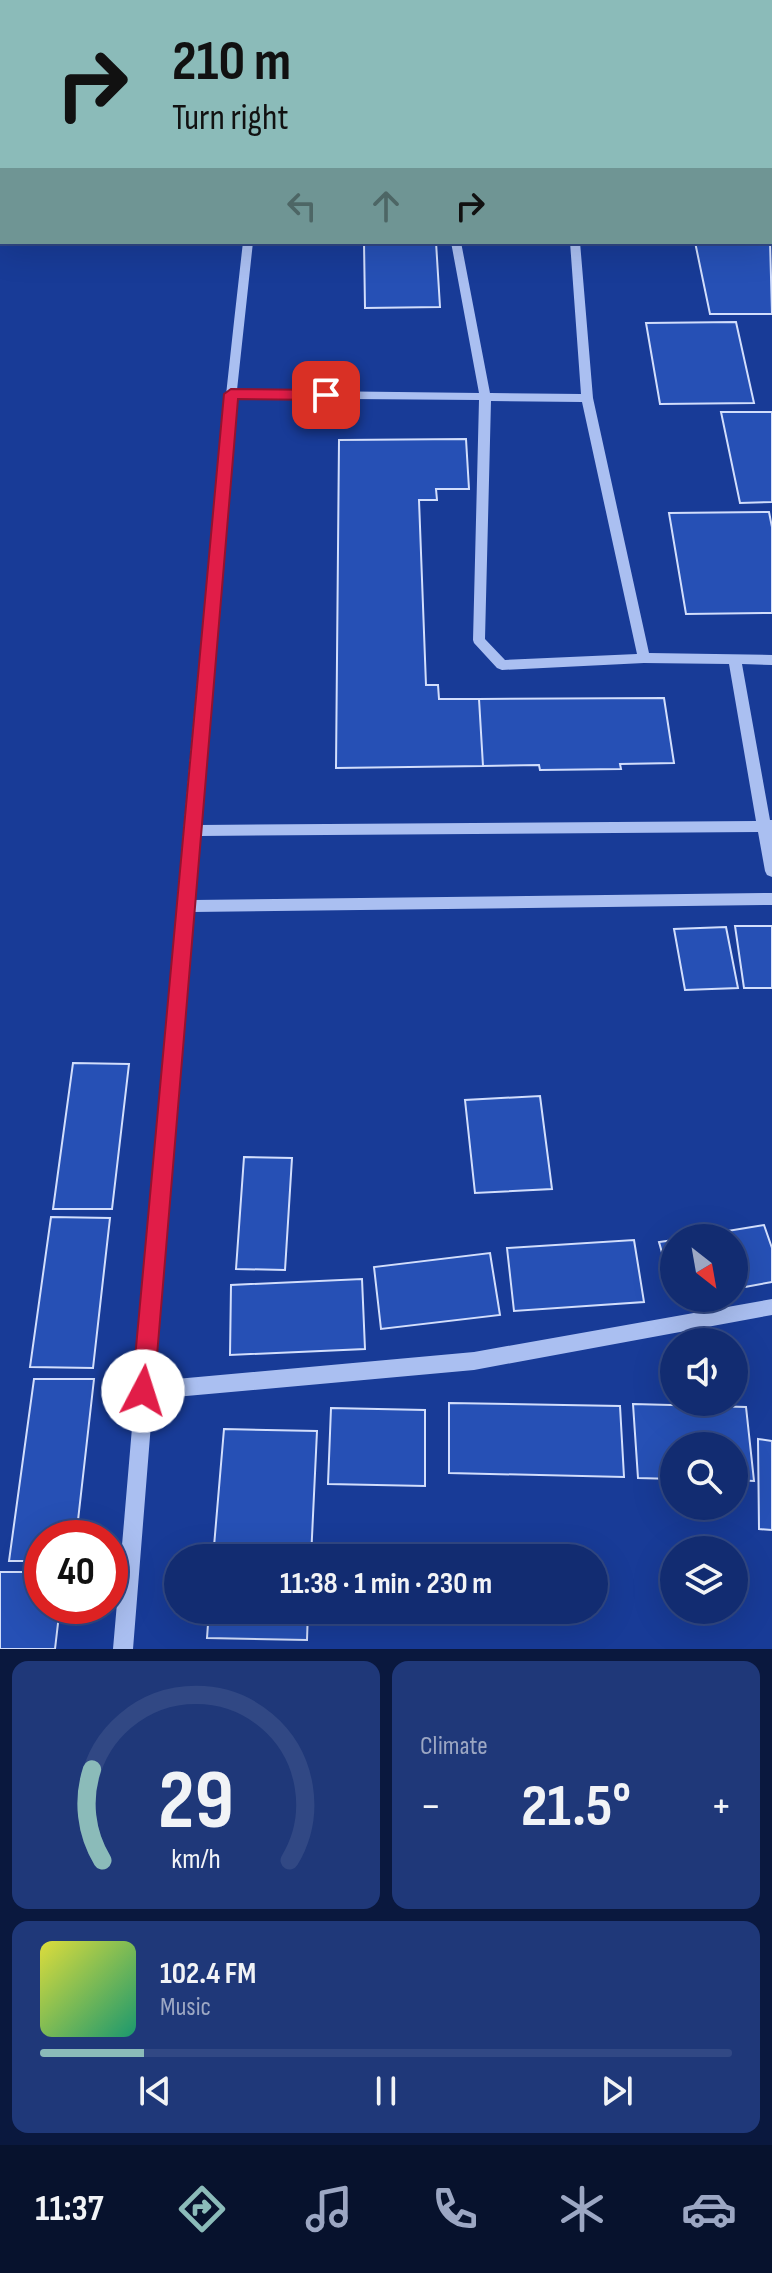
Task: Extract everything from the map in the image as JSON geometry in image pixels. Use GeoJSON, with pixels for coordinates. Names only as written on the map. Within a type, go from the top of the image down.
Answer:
{"type":"FeatureCollection","features":[{"type":"Feature","properties":{"kind":"street"},"geometry":{"type":"LineString","coordinates":[[123,1649],[192,831],[231,394],[248,244]]}},
{"type":"Feature","properties":{"kind":"street"},"geometry":{"type":"LineString","coordinates":[[456,244],[485,397],[479,640],[502,665],[644,658],[772,660]]}},
{"type":"Feature","properties":{"kind":"street"},"geometry":{"type":"LineString","coordinates":[[575,244],[587,398],[644,658]]}},
{"type":"Feature","properties":{"kind":"street"},"geometry":{"type":"LineString","coordinates":[[231,394],[587,398]]}},
{"type":"Feature","properties":{"kind":"street"},"geometry":{"type":"LineString","coordinates":[[735,661],[769,826],[772,871]]}},
{"type":"Feature","properties":{"kind":"street"},"geometry":{"type":"LineString","coordinates":[[192,831],[769,826]]}},
{"type":"Feature","properties":{"kind":"street"},"geometry":{"type":"LineString","coordinates":[[186,906],[772,899]]}},
{"type":"Feature","properties":{"kind":"street"},"geometry":{"type":"LineString","coordinates":[[143,1391],[474,1361],[772,1307]]}},
{"type":"Feature","properties":{"kind":"building"},"geometry":{"type":"Polygon","coordinates":[[[364,244],[436,244],[440,307],[365,308],[364,244]]]}},
{"type":"Feature","properties":{"kind":"building"},"geometry":{"type":"Polygon","coordinates":[[[695,244],[770,244],[772,314],[710,314],[695,244]]]}},
{"type":"Feature","properties":{"kind":"building"},"geometry":{"type":"Polygon","coordinates":[[[736,322],[754,403],[660,404],[646,323],[736,322]]]}},
{"type":"Feature","properties":{"kind":"building"},"geometry":{"type":"Polygon","coordinates":[[[721,412],[772,412],[772,502],[740,503],[721,412]]]}},
{"type":"Feature","properties":{"kind":"building"},"geometry":{"type":"Polygon","coordinates":[[[466,439],[469,489],[436,489],[437,500],[419,500],[426,685],[438,685],[439,699],[479,699],[483,766],[336,768],[339,440],[466,439]]]}},
{"type":"Feature","properties":{"kind":"building"},"geometry":{"type":"Polygon","coordinates":[[[769,512],[772,527],[772,613],[686,614],[669,513],[769,512]]]}},
{"type":"Feature","properties":{"kind":"building"},"geometry":{"type":"Polygon","coordinates":[[[664,698],[674,763],[620,764],[621,769],[540,770],[539,765],[483,766],[479,699],[664,698]]]}},
{"type":"Feature","properties":{"kind":"building"},"geometry":{"type":"Polygon","coordinates":[[[735,926],[772,926],[772,988],[744,988],[735,926]]]}},
{"type":"Feature","properties":{"kind":"building"},"geometry":{"type":"Polygon","coordinates":[[[726,927],[738,988],[685,990],[674,929],[726,927]]]}},
{"type":"Feature","properties":{"kind":"building"},"geometry":{"type":"Polygon","coordinates":[[[73,1063],[129,1064],[112,1209],[53,1209],[73,1063]]]}},
{"type":"Feature","properties":{"kind":"building"},"geometry":{"type":"Polygon","coordinates":[[[540,1096],[552,1189],[475,1193],[465,1100],[540,1096]]]}},
{"type":"Feature","properties":{"kind":"building"},"geometry":{"type":"Polygon","coordinates":[[[244,1157],[292,1158],[285,1270],[236,1269],[244,1157]]]}},
{"type":"Feature","properties":{"kind":"building"},"geometry":{"type":"Polygon","coordinates":[[[51,1217],[110,1218],[93,1368],[30,1367],[51,1217]]]}},
{"type":"Feature","properties":{"kind":"building"},"geometry":{"type":"Polygon","coordinates":[[[764,1225],[772,1248],[772,1282],[748,1286],[748,1228],[764,1225]]]}},
{"type":"Feature","properties":{"kind":"building"},"geometry":{"type":"Polygon","coordinates":[[[634,1240],[644,1302],[514,1311],[507,1248],[634,1240]]]}},
{"type":"Feature","properties":{"kind":"building"},"geometry":{"type":"Polygon","coordinates":[[[490,1253],[500,1315],[381,1329],[374,1267],[490,1253]]]}},
{"type":"Feature","properties":{"kind":"building"},"geometry":{"type":"Polygon","coordinates":[[[362,1279],[365,1349],[230,1355],[231,1285],[362,1279]]]}},
{"type":"Feature","properties":{"kind":"building"},"geometry":{"type":"Polygon","coordinates":[[[34,1379],[94,1379],[78,1520],[24,1520],[24,1561],[9,1561],[34,1379]]]}},
{"type":"Feature","properties":{"kind":"building"},"geometry":{"type":"Polygon","coordinates":[[[449,1403],[620,1406],[624,1477],[449,1473],[449,1403]]]}},
{"type":"Feature","properties":{"kind":"building"},"geometry":{"type":"Polygon","coordinates":[[[633,1404],[660,1405],[660,1416],[747,1416],[754,1481],[748,1481],[748,1432],[660,1432],[660,1479],[638,1478],[633,1404]]]}},
{"type":"Feature","properties":{"kind":"building"},"geometry":{"type":"Polygon","coordinates":[[[331,1408],[425,1410],[425,1486],[328,1484],[331,1408]]]}},
{"type":"Feature","properties":{"kind":"building"},"geometry":{"type":"Polygon","coordinates":[[[224,1429],[317,1431],[312,1544],[214,1544],[224,1429]]]}},
{"type":"Feature","properties":{"kind":"building"},"geometry":{"type":"Polygon","coordinates":[[[758,1439],[772,1441],[772,1530],[759,1529],[758,1439]]]}},
{"type":"Feature","properties":{"kind":"building"},"geometry":{"type":"Polygon","coordinates":[[[0,1572],[24,1572],[24,1624],[58,1624],[55,1649],[0,1649],[0,1572]]]}},
{"type":"Feature","properties":{"kind":"building"},"geometry":{"type":"Polygon","coordinates":[[[208,1624],[308,1624],[307,1640],[207,1638],[208,1624]]]}},
{"type":"Feature","properties":{"kind":"route"},"geometry":{"type":"LineString","coordinates":[[143,1391],[231,394],[326,395]]}}]}
